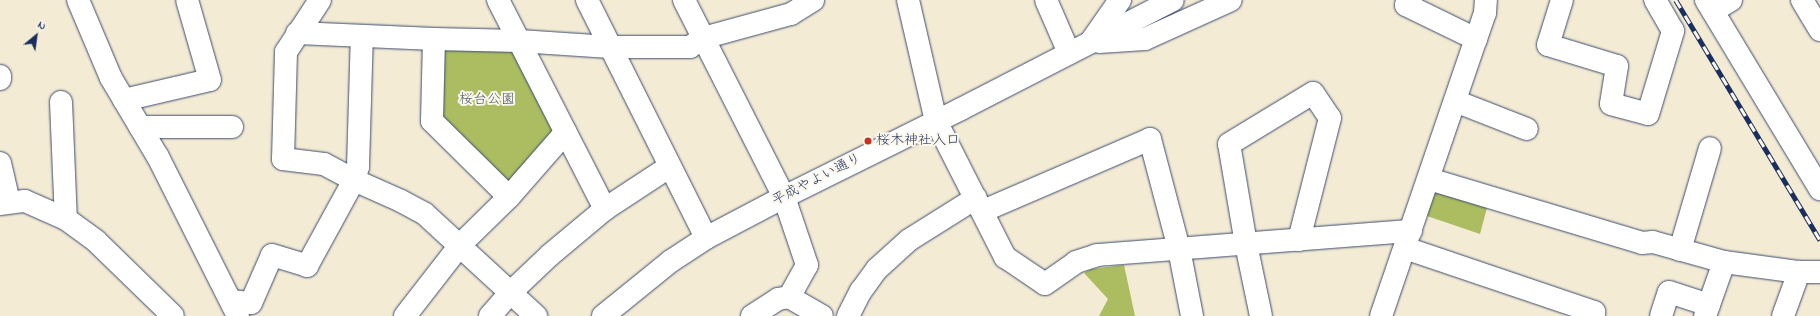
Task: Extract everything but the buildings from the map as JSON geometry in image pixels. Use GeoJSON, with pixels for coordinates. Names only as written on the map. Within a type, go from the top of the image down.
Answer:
{"type":"FeatureCollection","features":[{"type":"Feature","properties":{"kind":"street"},"geometry":{"type":"LineString","coordinates":[[78,0],[111,78],[158,157],[235,309],[252,303],[272,255],[307,266],[354,180],[358,167],[362,36]]}},
{"type":"Feature","properties":{"kind":"street"},"geometry":{"type":"LineString","coordinates":[[124,100],[210,80],[187,0]]}},
{"type":"Feature","properties":{"kind":"street"},"geometry":{"type":"LineString","coordinates":[[320,0],[286,52],[284,159],[324,164],[425,214],[536,316]]}},
{"type":"Feature","properties":{"kind":"street"},"geometry":{"type":"LineString","coordinates":[[498,0],[605,209]]}},
{"type":"Feature","properties":{"kind":"street"},"geometry":{"type":"LineString","coordinates":[[587,0],[669,167],[706,238]]}},
{"type":"Feature","properties":{"kind":"street"},"geometry":{"type":"LineString","coordinates":[[684,0],[784,197],[807,265],[789,297]]}},
{"type":"Feature","properties":{"kind":"street"},"geometry":{"type":"LineString","coordinates":[[297,33],[519,41],[610,47],[690,48],[703,38],[787,7],[813,0]]}},
{"type":"Feature","properties":{"kind":"street"},"geometry":{"type":"LineString","coordinates":[[908,0],[936,121],[1005,257],[1045,284],[1076,262],[1097,255],[1299,240],[1408,239],[1594,312],[1592,316]]}},
{"type":"Feature","properties":{"kind":"street"},"geometry":{"type":"LineString","coordinates":[[1046,0],[1069,53]]}},
{"type":"Feature","properties":{"kind":"street"},"geometry":{"type":"LineString","coordinates":[[1090,42],[1120,0]]}},
{"type":"Feature","properties":{"kind":"street","name":"平成やよい通り"},"geometry":{"type":"LineString","coordinates":[[603,316],[671,261],[706,238],[1173,0]]}},
{"type":"Feature","properties":{"kind":"street"},"geometry":{"type":"LineString","coordinates":[[1090,42],[1145,39],[1231,0]]}},
{"type":"Feature","properties":{"kind":"street"},"geometry":{"type":"LineString","coordinates":[[1411,0],[1406,5],[1476,39]]}},
{"type":"Feature","properties":{"kind":"street"},"geometry":{"type":"LineString","coordinates":[[1381,316],[1485,13],[1486,0]]}},
{"type":"Feature","properties":{"kind":"street"},"geometry":{"type":"LineString","coordinates":[[1562,0],[1548,45],[1617,66],[1611,104],[1648,114],[1672,31],[1655,0]]}},
{"type":"Feature","properties":{"kind":"street"},"geometry":{"type":"LineString","coordinates":[[1802,0],[1820,30]]}},
{"type":"Feature","properties":{"kind":"street"},"geometry":{"type":"LineString","coordinates":[[1717,4],[1820,189]]}},
{"type":"Feature","properties":{"kind":"street"},"geometry":{"type":"LineString","coordinates":[[434,39],[432,121],[509,197]]}},
{"type":"Feature","properties":{"kind":"street"},"geometry":{"type":"LineString","coordinates":[[1261,316],[1246,244],[1229,144],[1313,93],[1330,118],[1299,240]]}},
{"type":"Feature","properties":{"kind":"street"},"geometry":{"type":"LineString","coordinates":[[1455,101],[1528,129]]}},
{"type":"Feature","properties":{"kind":"street"},"geometry":{"type":"LineString","coordinates":[[61,102],[66,219]]}},
{"type":"Feature","properties":{"kind":"street"},"geometry":{"type":"LineString","coordinates":[[140,127],[232,127]]}},
{"type":"Feature","properties":{"kind":"street"},"geometry":{"type":"LineString","coordinates":[[405,316],[460,245],[509,197],[566,132]]}},
{"type":"Feature","properties":{"kind":"street"},"geometry":{"type":"LineString","coordinates":[[848,316],[861,291],[877,269],[909,240],[979,204],[1150,139],[1179,249],[1192,316]]}},
{"type":"Feature","properties":{"kind":"street"},"geometry":{"type":"LineString","coordinates":[[1680,250],[1710,148]]}},
{"type":"Feature","properties":{"kind":"street"},"geometry":{"type":"LineString","coordinates":[[0,163],[4,203],[25,201],[66,219],[96,241],[173,316]]}},
{"type":"Feature","properties":{"kind":"street"},"geometry":{"type":"LineString","coordinates":[[490,316],[510,293],[550,254],[605,209],[669,167]]}},
{"type":"Feature","properties":{"kind":"street"},"geometry":{"type":"LineString","coordinates":[[1429,179],[1642,243],[1653,242],[1724,262],[1799,272],[1820,272]]}},
{"type":"Feature","properties":{"kind":"street"},"geometry":{"type":"LineString","coordinates":[[1661,316],[1670,292],[1707,310],[1724,262]]}},
{"type":"Feature","properties":{"kind":"street"},"geometry":{"type":"LineString","coordinates":[[1783,316],[1799,272]]}},
{"type":"Feature","properties":{"kind":"street"},"geometry":{"type":"LineString","coordinates":[[752,316],[778,299],[789,297],[822,316]]}},
{"type":"Feature","properties":{"kind":"green space","name":"桜台公園"},"geometry":{"type":"Polygon","coordinates":[[[439,44],[504,47],[519,55],[559,130],[511,184],[436,121],[439,44]]]}},
{"type":"Feature","properties":{"kind":"green space"},"geometry":{"type":"Polygon","coordinates":[[[1435,192],[1488,204],[1480,234],[1427,216],[1435,192]]]}},
{"type":"Feature","properties":{"kind":"green space"},"geometry":{"type":"Polygon","coordinates":[[[1124,265],[1135,316],[1099,316],[1108,299],[1084,273],[1091,269],[1124,265]]]}},
{"type":"Feature","properties":{"kind":"railway"},"geometry":{"type":"LineString","coordinates":[[1676,0],[1820,240]]}},
{"type":"Feature","properties":{"kind":"place","name":"桜木神社入口"},"geometry":{"type":"Point","coordinates":[868,141]}}]}
